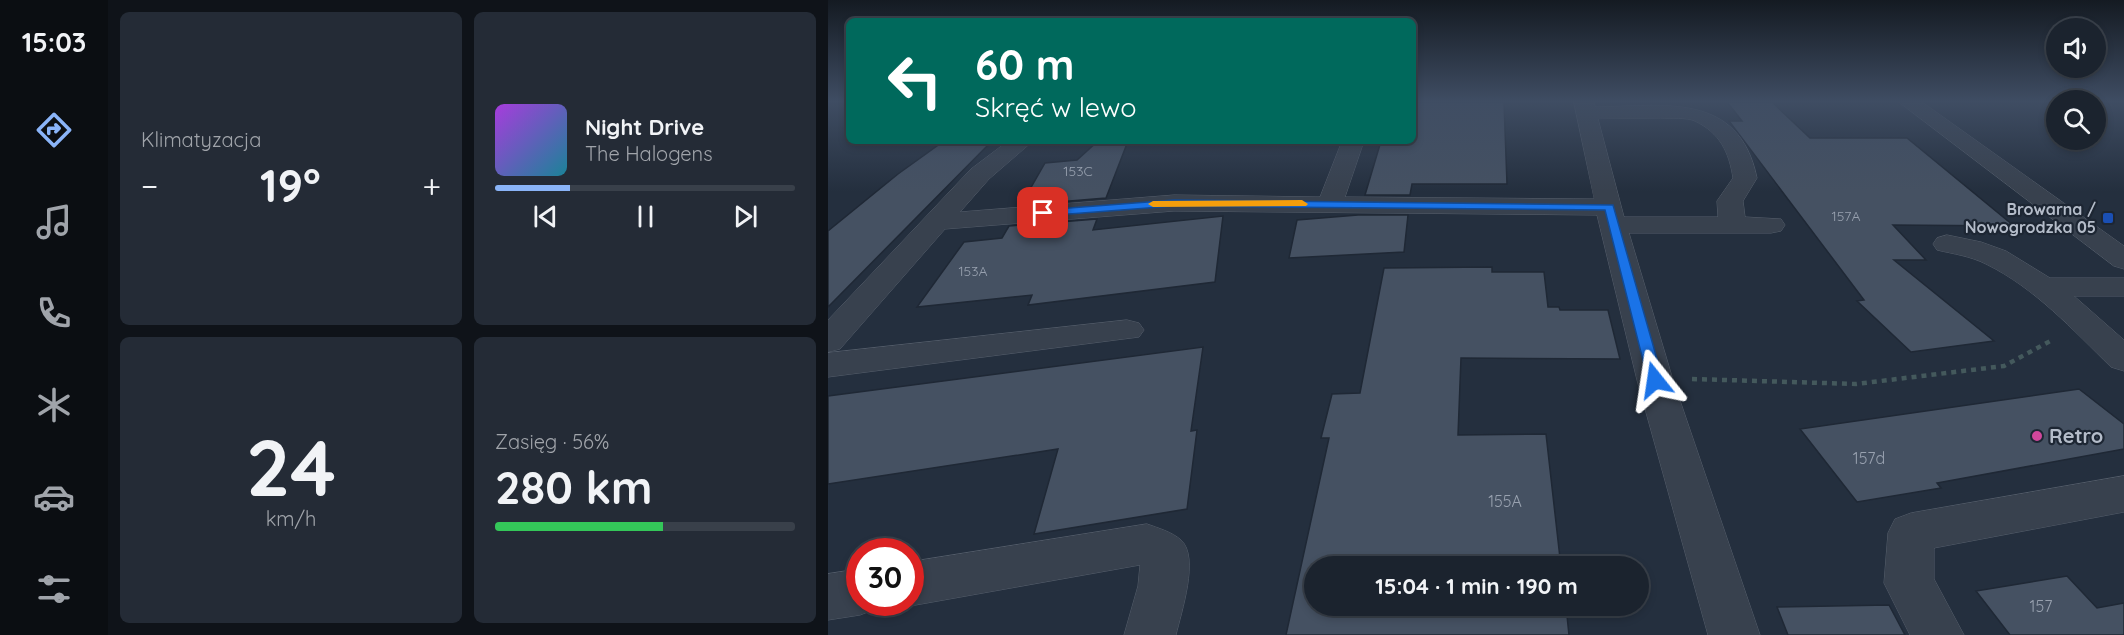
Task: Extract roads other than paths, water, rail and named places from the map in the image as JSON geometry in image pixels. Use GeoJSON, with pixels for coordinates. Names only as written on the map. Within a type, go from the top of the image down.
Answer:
{"type":"FeatureCollection","features":[{"type":"Feature","properties":{"kind":"street"},"geometry":{"type":"LineString","coordinates":[[1591,132],[1655,380],[1734,635]]}},
{"type":"Feature","properties":{"kind":"street"},"geometry":{"type":"LineString","coordinates":[[1723,132],[1741,155],[1745,178],[1730,201],[1732,225]]}},
{"type":"Feature","properties":{"kind":"street"},"geometry":{"type":"LineString","coordinates":[[1949,132],[2124,260]]}},
{"type":"Feature","properties":{"kind":"street"},"geometry":{"type":"LineString","coordinates":[[828,341],[980,174],[1018,144]]}},
{"type":"Feature","properties":{"kind":"street"},"geometry":{"type":"LineString","coordinates":[[1330,204],[1352,144]]}},
{"type":"Feature","properties":{"kind":"street"},"geometry":{"type":"LineString","coordinates":[[935,222],[1174,203],[1330,204],[1611,216],[1732,225],[1771,225]]}},
{"type":"Feature","properties":{"kind":"street"},"geometry":{"type":"LineString","coordinates":[[1947,244],[1967,245],[1991,253],[2041,287],[2124,359]]}},
{"type":"Feature","properties":{"kind":"street"},"geometry":{"type":"LineString","coordinates":[[2041,287],[2124,287]]}},
{"type":"Feature","properties":{"kind":"street"},"geometry":{"type":"LineString","coordinates":[[828,365],[1126,330]]}},
{"type":"Feature","properties":{"kind":"street"},"geometry":{"type":"LineString","coordinates":[[1938,635],[1909,583],[1911,532],[2124,494]]}},
{"type":"Feature","properties":{"kind":"street"},"geometry":{"type":"LineString","coordinates":[[924,582],[1147,544],[1165,555],[1163,585],[1150,635]]}},
{"type":"Feature","properties":{"kind":"street"},"geometry":{"type":"LineString","coordinates":[[828,597],[846,594]]}},
{"type":"Feature","properties":{"kind":"place","name":"Browarna / Nowogrodzka 05"},"geometry":{"type":"Point","coordinates":[2108,218]}},
{"type":"Feature","properties":{"kind":"place","name":"Retro"},"geometry":{"type":"Point","coordinates":[2037,436]}}]}
